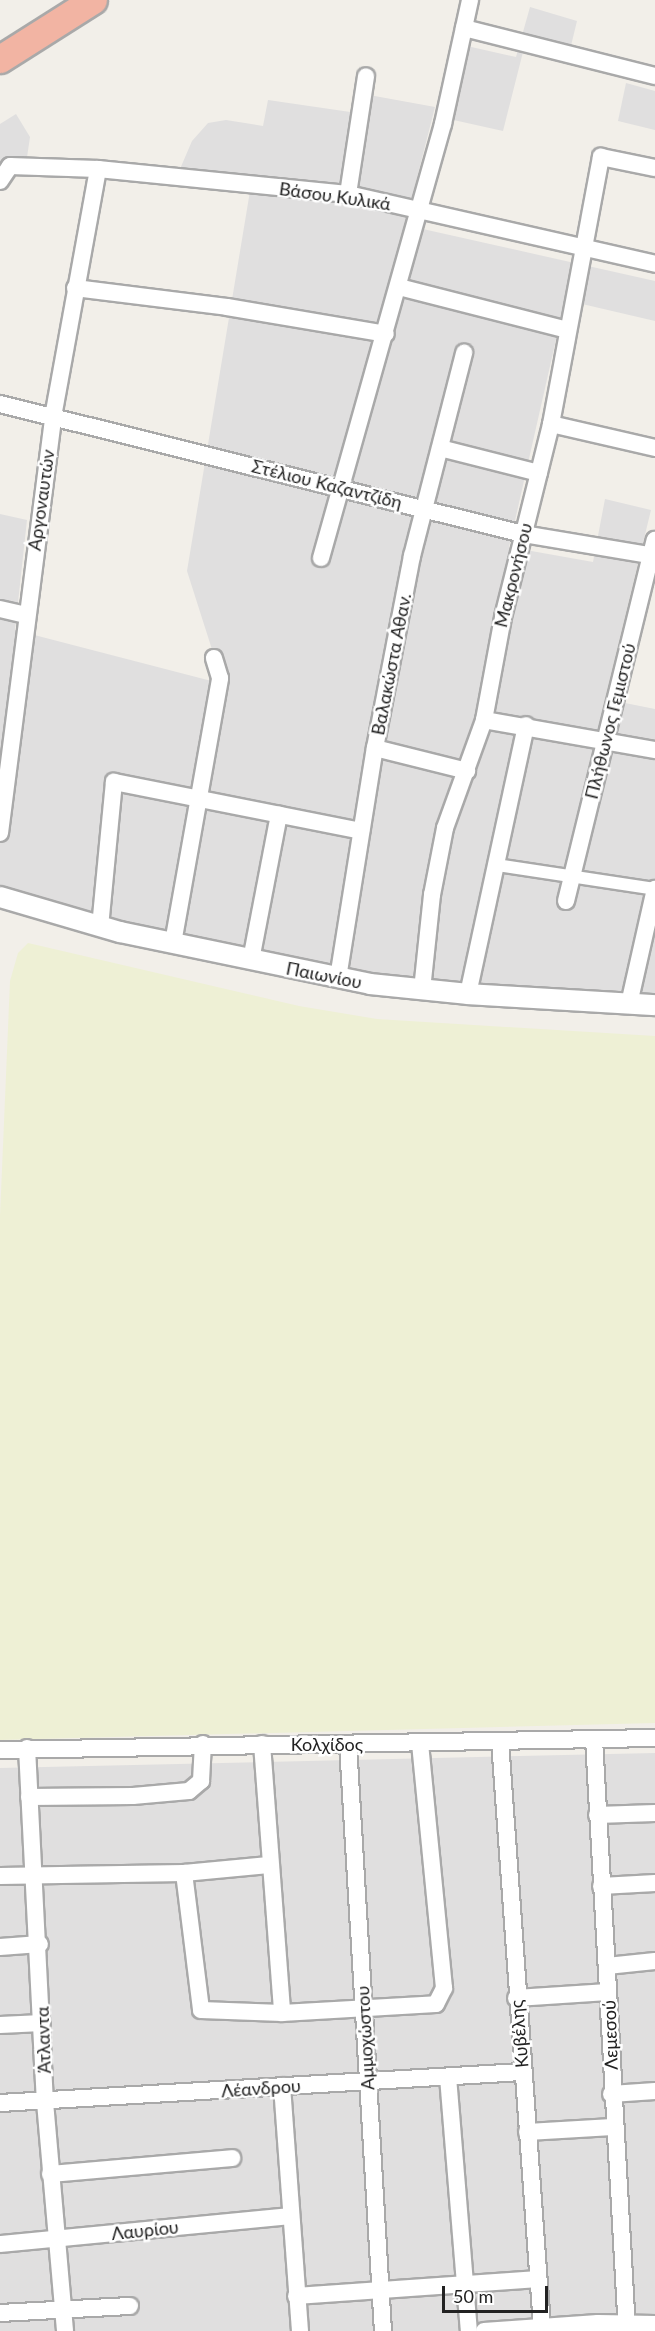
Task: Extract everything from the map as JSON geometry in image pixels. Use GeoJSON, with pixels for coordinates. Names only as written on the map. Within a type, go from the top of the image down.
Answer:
{"type":"FeatureCollection","features":[{"type":"Feature","properties":{"kind":"highway"},"geometry":{"type":"LineString","coordinates":[[0,59],[93,0]]}},
{"type":"Feature","properties":{"kind":"street"},"geometry":{"type":"LineString","coordinates":[[321,558],[399,287],[470,0]]}},
{"type":"Feature","properties":{"kind":"street"},"geometry":{"type":"LineString","coordinates":[[464,28],[655,76]]}},
{"type":"Feature","properties":{"kind":"street"},"geometry":{"type":"LineString","coordinates":[[348,194],[366,76]]}},
{"type":"Feature","properties":{"kind":"street","name":"Μακρονήσου"},"geometry":{"type":"LineString","coordinates":[[422,990],[438,858],[448,816],[467,771],[484,720],[493,663],[551,424],[601,157],[655,168]]}},
{"type":"Feature","properties":{"kind":"street","name":"Βάσου Κυλικά"},"geometry":{"type":"LineString","coordinates":[[0,181],[10,166],[98,169],[348,194],[655,264]]}},
{"type":"Feature","properties":{"kind":"street","name":"Αργοναυτών"},"geometry":{"type":"LineString","coordinates":[[0,832],[5,744],[53,417],[98,169]]}},
{"type":"Feature","properties":{"kind":"street"},"geometry":{"type":"LineString","coordinates":[[399,287],[568,330]]}},
{"type":"Feature","properties":{"kind":"street"},"geometry":{"type":"LineString","coordinates":[[75,288],[227,307],[386,334]]}},
{"type":"Feature","properties":{"kind":"street","name":"Βαλακώστα Αθαν."},"geometry":{"type":"LineString","coordinates":[[338,978],[375,748],[423,509],[464,353]]}},
{"type":"Feature","properties":{"kind":"street","name":"Στέλιου Καζαντζίδη"},"geometry":{"type":"LineString","coordinates":[[0,404],[342,487],[523,534],[654,551]]}},
{"type":"Feature","properties":{"kind":"street"},"geometry":{"type":"LineString","coordinates":[[551,424],[655,448]]}},
{"type":"Feature","properties":{"kind":"street"},"geometry":{"type":"LineString","coordinates":[[440,448],[539,473]]}},
{"type":"Feature","properties":{"kind":"street","name":"Πλήθωνος Γεμιστού"},"geometry":{"type":"LineString","coordinates":[[566,901],[604,738],[654,551]]}},
{"type":"Feature","properties":{"kind":"street"},"geometry":{"type":"LineString","coordinates":[[0,609],[25,615]]}},
{"type":"Feature","properties":{"kind":"street"},"geometry":{"type":"LineString","coordinates":[[174,943],[220,678],[214,658]]}},
{"type":"Feature","properties":{"kind":"street"},"geometry":{"type":"LineString","coordinates":[[484,720],[604,738],[655,750]]}},
{"type":"Feature","properties":{"kind":"street"},"geometry":{"type":"LineString","coordinates":[[468,994],[526,725]]}},
{"type":"Feature","properties":{"kind":"street"},"geometry":{"type":"LineString","coordinates":[[375,748],[467,771]]}},
{"type":"Feature","properties":{"kind":"street"},"geometry":{"type":"LineString","coordinates":[[100,927],[114,782],[361,831]]}},
{"type":"Feature","properties":{"kind":"street"},"geometry":{"type":"LineString","coordinates":[[251,960],[279,815]]}},
{"type":"Feature","properties":{"kind":"street"},"geometry":{"type":"LineString","coordinates":[[497,865],[655,889],[628,1004]]}},
{"type":"Feature","properties":{"kind":"street","name":"Παιωνίου"},"geometry":{"type":"LineString","coordinates":[[0,897],[100,927],[338,978],[468,994],[655,1005]]}},
{"type":"Feature","properties":{"kind":"street","name":"Κολχίδος"},"geometry":{"type":"LineString","coordinates":[[0,1750],[203,1744],[348,1744],[655,1738]]}},
{"type":"Feature","properties":{"kind":"street","name":"Λεμεσού"},"geometry":{"type":"LineString","coordinates":[[594,1739],[607,1966],[613,2127],[627,2328]]}},
{"type":"Feature","properties":{"kind":"street","name":"Κυβέλης"},"geometry":{"type":"LineString","coordinates":[[500,1741],[516,1998],[542,2327]]}},
{"type":"Feature","properties":{"kind":"street"},"geometry":{"type":"LineString","coordinates":[[184,1873],[201,2010],[282,2013],[440,2002],[444,1988],[420,1743]]}},
{"type":"Feature","properties":{"kind":"street"},"geometry":{"type":"LineString","coordinates":[[29,1797],[133,1796],[189,1791],[201,1781],[203,1744]]}},
{"type":"Feature","properties":{"kind":"street"},"geometry":{"type":"LineString","coordinates":[[262,1744],[269,1865],[282,2013]]}},
{"type":"Feature","properties":{"kind":"street","name":"Αμμοχώστου"},"geometry":{"type":"LineString","coordinates":[[348,1744],[383,2331]]}},
{"type":"Feature","properties":{"kind":"street","name":"Άτλαντα"},"geometry":{"type":"LineString","coordinates":[[27,1748],[40,1944],[45,2102],[65,2331]]}},
{"type":"Feature","properties":{"kind":"street"},"geometry":{"type":"LineString","coordinates":[[597,1815],[655,1813]]}},
{"type":"Feature","properties":{"kind":"street"},"geometry":{"type":"LineString","coordinates":[[0,1876],[184,1873],[269,1865]]}},
{"type":"Feature","properties":{"kind":"street"},"geometry":{"type":"LineString","coordinates":[[601,1886],[655,1883]]}},
{"type":"Feature","properties":{"kind":"street"},"geometry":{"type":"LineString","coordinates":[[0,1947],[40,1944]]}},
{"type":"Feature","properties":{"kind":"street"},"geometry":{"type":"LineString","coordinates":[[607,1966],[655,1961]]}},
{"type":"Feature","properties":{"kind":"street"},"geometry":{"type":"LineString","coordinates":[[516,1998],[608,1992]]}},
{"type":"Feature","properties":{"kind":"street"},"geometry":{"type":"LineString","coordinates":[[0,2025],[42,2023]]}},
{"type":"Feature","properties":{"kind":"street","name":"Λέανδρου"},"geometry":{"type":"LineString","coordinates":[[0,2103],[522,2072]]}},
{"type":"Feature","properties":{"kind":"street"},"geometry":{"type":"LineString","coordinates":[[448,2077],[469,2331]]}},
{"type":"Feature","properties":{"kind":"street"},"geometry":{"type":"LineString","coordinates":[[282,2086],[300,2331]]}},
{"type":"Feature","properties":{"kind":"street"},"geometry":{"type":"LineString","coordinates":[[612,2094],[655,2091]]}},
{"type":"Feature","properties":{"kind":"street"},"geometry":{"type":"LineString","coordinates":[[527,2132],[613,2127]]}},
{"type":"Feature","properties":{"kind":"street"},"geometry":{"type":"LineString","coordinates":[[50,2174],[232,2158]]}},
{"type":"Feature","properties":{"kind":"street","name":"Λαυρίου"},"geometry":{"type":"LineString","coordinates":[[0,2244],[291,2216]]}},
{"type":"Feature","properties":{"kind":"street"},"geometry":{"type":"LineString","coordinates":[[296,2296],[538,2280]]}},
{"type":"Feature","properties":{"kind":"street"},"geometry":{"type":"LineString","coordinates":[[0,2313],[130,2306]]}},
{"type":"Feature","properties":{"kind":"street"},"geometry":{"type":"LineString","coordinates":[[484,2331],[542,2327],[627,2328],[655,2324]]}},
{"type":"Feature","properties":{"kind":"shaded area"},"geometry":{"type":"Polygon","coordinates":[[[530,7],[577,21],[568,58],[524,48],[503,131],[449,119],[467,46],[516,57],[530,7]]]}},
{"type":"Feature","properties":{"kind":"shaded area"},"geometry":{"type":"Polygon","coordinates":[[[626,83],[655,91],[655,130],[618,121],[626,83]]]}},
{"type":"Feature","properties":{"kind":"shaded area"},"geometry":{"type":"Polygon","coordinates":[[[369,95],[435,107],[405,225],[655,281],[655,321],[565,300],[509,547],[593,562],[605,499],[651,510],[605,699],[655,709],[655,1001],[538,996],[263,961],[0,892],[0,514],[27,520],[15,630],[223,684],[187,571],[251,185],[177,176],[192,141],[208,123],[226,120],[263,126],[268,100],[364,114],[369,95]]]}},
{"type":"Feature","properties":{"kind":"shaded area"},"geometry":{"type":"Polygon","coordinates":[[[16,114],[30,137],[26,164],[0,161],[0,124],[16,114]]]}},
{"type":"Feature","properties":{"kind":"shaded area"},"geometry":{"type":"Polygon","coordinates":[[[655,1753],[655,2314],[613,2313],[612,2331],[0,2331],[0,1768],[655,1753]]]}},
{"type":"Feature","properties":{"kind":"green space"},"geometry":{"type":"Polygon","coordinates":[[[28,943],[299,1006],[377,1019],[655,1036],[655,1723],[0,1740],[0,1216],[10,981],[18,953],[28,943]]]}}]}
